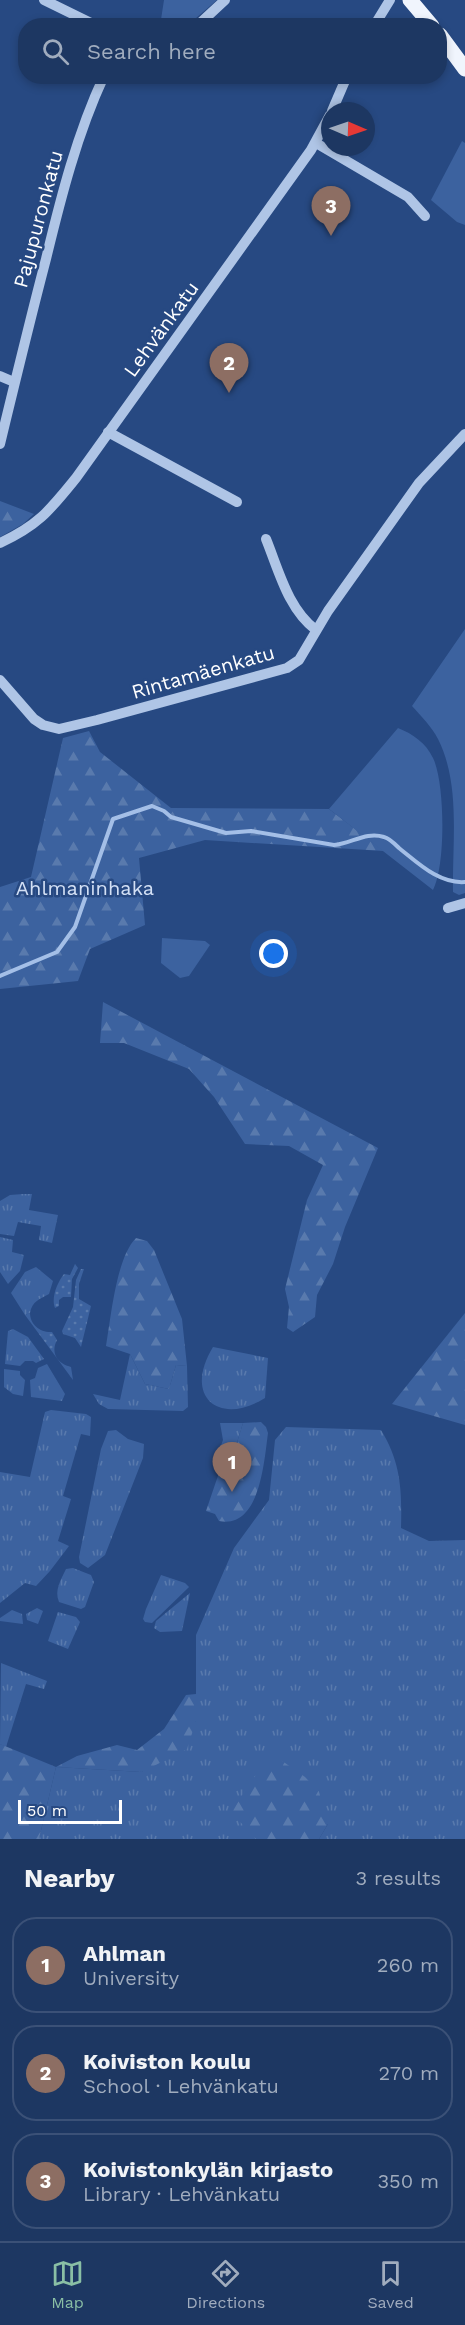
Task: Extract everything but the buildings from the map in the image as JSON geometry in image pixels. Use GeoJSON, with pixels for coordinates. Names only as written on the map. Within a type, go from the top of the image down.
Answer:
{"type":"FeatureCollection","features":[{"type":"Feature","properties":{"kind":"main road"},"geometry":{"type":"LineString","coordinates":[[410,0],[425,18]]}},
{"type":"Feature","properties":{"kind":"main road"},"geometry":{"type":"LineString","coordinates":[[447,45],[465,69]]}},
{"type":"Feature","properties":{"kind":"street"},"geometry":{"type":"LineString","coordinates":[[44,0],[81,18]]}},
{"type":"Feature","properties":{"kind":"street"},"geometry":{"type":"LineString","coordinates":[[206,18],[225,0]]}},
{"type":"Feature","properties":{"kind":"street"},"geometry":{"type":"LineString","coordinates":[[380,18],[390,0]]}},
{"type":"Feature","properties":{"kind":"street","name":"Pajupuronkatu"},"geometry":{"type":"LineString","coordinates":[[0,444],[72,162],[84,122],[101,84]]}},
{"type":"Feature","properties":{"kind":"street"},"geometry":{"type":"LineString","coordinates":[[336,102],[344,84]]}},
{"type":"Feature","properties":{"kind":"street","name":"Lehvänkatu"},"geometry":{"type":"LineString","coordinates":[[0,543],[33,526],[46,515],[76,478],[321,133]]}},
{"type":"Feature","properties":{"kind":"street"},"geometry":{"type":"LineString","coordinates":[[316,143],[408,197],[425,216]]}},
{"type":"Feature","properties":{"kind":"street"},"geometry":{"type":"LineString","coordinates":[[0,376],[14,382]]}},
{"type":"Feature","properties":{"kind":"street"},"geometry":{"type":"LineString","coordinates":[[108,432],[237,502]]}},
{"type":"Feature","properties":{"kind":"street","name":"Rintamäenkatu"},"geometry":{"type":"LineString","coordinates":[[0,680],[34,719],[43,725],[66,728],[287,668],[299,660],[316,630],[419,483],[465,434]]}},
{"type":"Feature","properties":{"kind":"street"},"geometry":{"type":"LineString","coordinates":[[266,539],[293,604],[302,620],[316,630]]}},
{"type":"Feature","properties":{"kind":"street"},"geometry":{"type":"LineString","coordinates":[[448,908],[465,903]]}},
{"type":"Feature","properties":{"kind":"green space"},"geometry":{"type":"Polygon","coordinates":[[[164,0],[217,0],[196,18],[161,18],[164,0]]]}},
{"type":"Feature","properties":{"kind":"green space"},"geometry":{"type":"Polygon","coordinates":[[[462,141],[465,143],[465,225],[457,222],[431,200],[462,141]]]}},
{"type":"Feature","properties":{"kind":"green space"},"geometry":{"type":"Polygon","coordinates":[[[0,501],[34,514],[23,524],[0,537],[0,501]]]}},
{"type":"Feature","properties":{"kind":"green space"},"geometry":{"type":"Polygon","coordinates":[[[465,629],[465,893],[459,895],[453,892],[454,814],[450,775],[438,739],[412,706],[465,629]]]}},
{"type":"Feature","properties":{"kind":"green space"},"geometry":{"type":"Polygon","coordinates":[[[398,728],[423,743],[433,758],[437,770],[442,804],[442,844],[433,890],[329,809],[398,728]]]}},
{"type":"Feature","properties":{"kind":"green space","name":"Ahlmaninhaka"},"geometry":{"type":"Polygon","coordinates":[[[89,731],[100,752],[171,808],[329,809],[384,851],[205,840],[139,858],[145,925],[90,949],[78,981],[0,989],[0,887],[31,877],[63,738],[89,731]]]}},
{"type":"Feature","properties":{"kind":"green space"},"geometry":{"type":"Polygon","coordinates":[[[162,938],[205,941],[210,945],[189,976],[180,978],[161,963],[162,938]]]}},
{"type":"Feature","properties":{"kind":"green space"},"geometry":{"type":"Polygon","coordinates":[[[103,1002],[378,1148],[345,1227],[333,1264],[317,1295],[315,1317],[293,1332],[287,1328],[289,1307],[285,1289],[307,1200],[323,1165],[289,1146],[245,1144],[214,1097],[189,1069],[124,1043],[100,1043],[103,1002]]]}},
{"type":"Feature","properties":{"kind":"green space"},"geometry":{"type":"Polygon","coordinates":[[[32,1194],[29,1210],[58,1215],[52,1243],[39,1240],[41,1226],[18,1222],[14,1236],[0,1234],[0,1201],[10,1195],[32,1194]]]}},
{"type":"Feature","properties":{"kind":"green space"},"geometry":{"type":"Polygon","coordinates":[[[0,1237],[13,1240],[12,1252],[24,1255],[20,1271],[8,1284],[0,1272],[0,1237]]]}},
{"type":"Feature","properties":{"kind":"green space"},"geometry":{"type":"Polygon","coordinates":[[[136,1238],[147,1241],[154,1250],[182,1319],[187,1366],[176,1365],[169,1389],[145,1384],[130,1354],[106,1346],[119,1274],[129,1247],[136,1238]]]}},
{"type":"Feature","properties":{"kind":"green space"},"geometry":{"type":"Polygon","coordinates":[[[75,1264],[78,1268],[72,1279],[71,1297],[63,1297],[59,1300],[59,1306],[55,1308],[54,1295],[57,1286],[64,1274],[70,1275],[75,1264]]]}},
{"type":"Feature","properties":{"kind":"green space"},"geometry":{"type":"Polygon","coordinates":[[[36,1267],[53,1281],[49,1294],[37,1301],[30,1313],[25,1315],[11,1293],[25,1272],[36,1267]]]}},
{"type":"Feature","properties":{"kind":"green space"},"geometry":{"type":"Polygon","coordinates":[[[81,1269],[84,1269],[79,1284],[79,1299],[91,1306],[81,1347],[75,1338],[63,1334],[62,1331],[73,1307],[76,1280],[81,1269]]]}},
{"type":"Feature","properties":{"kind":"green space"},"geometry":{"type":"Polygon","coordinates":[[[30,1313],[37,1327],[52,1332],[57,1340],[54,1349],[56,1357],[25,1315],[30,1313]]]}},
{"type":"Feature","properties":{"kind":"green space"},"geometry":{"type":"Polygon","coordinates":[[[465,1313],[465,1425],[392,1404],[465,1313]]]}},
{"type":"Feature","properties":{"kind":"green space"},"geometry":{"type":"Polygon","coordinates":[[[13,1329],[28,1337],[44,1359],[36,1363],[25,1361],[20,1366],[5,1364],[8,1331],[13,1329]]]}},
{"type":"Feature","properties":{"kind":"green space"},"geometry":{"type":"Polygon","coordinates":[[[213,1347],[268,1358],[265,1398],[248,1406],[233,1409],[220,1408],[210,1402],[204,1392],[202,1380],[205,1364],[213,1347]]]}},
{"type":"Feature","properties":{"kind":"green space"},"geometry":{"type":"Polygon","coordinates":[[[130,1354],[145,1384],[169,1389],[176,1365],[187,1366],[188,1407],[183,1411],[108,1409],[99,1404],[93,1394],[120,1400],[130,1354]]]}},
{"type":"Feature","properties":{"kind":"green space"},"geometry":{"type":"Polygon","coordinates":[[[57,1358],[71,1367],[73,1380],[57,1358]]]}},
{"type":"Feature","properties":{"kind":"green space"},"geometry":{"type":"Polygon","coordinates":[[[47,1364],[65,1394],[62,1401],[31,1397],[30,1380],[35,1378],[38,1368],[47,1364]]]}},
{"type":"Feature","properties":{"kind":"green space"},"geometry":{"type":"Polygon","coordinates":[[[4,1369],[20,1371],[20,1375],[25,1380],[23,1396],[13,1394],[4,1387],[4,1369]]]}},
{"type":"Feature","properties":{"kind":"green space"},"geometry":{"type":"Polygon","coordinates":[[[51,1410],[86,1414],[91,1417],[90,1436],[81,1434],[63,1496],[71,1499],[58,1541],[69,1546],[36,1586],[25,1583],[0,1603],[0,1472],[30,1477],[45,1412],[51,1410]]]}},
{"type":"Feature","properties":{"kind":"green space"},"geometry":{"type":"Polygon","coordinates":[[[261,1422],[268,1433],[262,1476],[257,1491],[243,1515],[233,1521],[219,1521],[215,1514],[206,1511],[223,1461],[231,1462],[243,1423],[261,1422]]]}},
{"type":"Feature","properties":{"kind":"green space"},"geometry":{"type":"Polygon","coordinates":[[[220,1423],[243,1423],[231,1462],[216,1459],[223,1440],[220,1423]]]}},
{"type":"Feature","properties":{"kind":"green space"},"geometry":{"type":"Polygon","coordinates":[[[286,1427],[381,1430],[393,1454],[399,1477],[401,1528],[429,1541],[465,1540],[465,1839],[319,1839],[328,1824],[256,1839],[39,1839],[56,1767],[142,1772],[196,1721],[196,1635],[234,1548],[269,1500],[275,1440],[286,1427]]]}},
{"type":"Feature","properties":{"kind":"green space"},"geometry":{"type":"Polygon","coordinates":[[[116,1430],[128,1439],[144,1444],[143,1458],[105,1555],[88,1568],[80,1563],[79,1557],[101,1449],[108,1431],[116,1430]]]}},
{"type":"Feature","properties":{"kind":"green space"},"geometry":{"type":"Polygon","coordinates":[[[73,1568],[91,1575],[94,1582],[85,1607],[81,1609],[59,1602],[57,1593],[66,1569],[73,1568]]]}},
{"type":"Feature","properties":{"kind":"green space"},"geometry":{"type":"Polygon","coordinates":[[[161,1575],[185,1583],[189,1587],[152,1623],[145,1622],[143,1619],[146,1609],[161,1575]]]}},
{"type":"Feature","properties":{"kind":"green space"},"geometry":{"type":"Polygon","coordinates":[[[190,1593],[182,1631],[160,1632],[154,1628],[156,1621],[190,1593]]]}},
{"type":"Feature","properties":{"kind":"green space"},"geometry":{"type":"Polygon","coordinates":[[[37,1608],[43,1611],[38,1624],[27,1620],[26,1614],[37,1608]]]}},
{"type":"Feature","properties":{"kind":"green space"},"geometry":{"type":"Polygon","coordinates":[[[12,1610],[22,1614],[23,1624],[0,1621],[0,1618],[12,1610]]]}},
{"type":"Feature","properties":{"kind":"green space"},"geometry":{"type":"Polygon","coordinates":[[[58,1612],[76,1617],[80,1622],[68,1649],[48,1641],[58,1612]]]}},
{"type":"Feature","properties":{"kind":"green space"},"geometry":{"type":"Polygon","coordinates":[[[1,1663],[47,1681],[44,1689],[26,1684],[6,1747],[0,1744],[1,1663]]]}},
{"type":"Feature","properties":{"kind":"green space"},"geometry":{"type":"Polygon","coordinates":[[[196,1694],[196,1721],[187,1749],[142,1772],[56,1767],[77,1756],[117,1745],[137,1750],[164,1729],[186,1695],[196,1694]]]}},
{"type":"Feature","properties":{"kind":"green space"},"geometry":{"type":"Polygon","coordinates":[[[0,1744],[56,1767],[39,1839],[0,1839],[0,1744]]]}},
{"type":"Feature","properties":{"kind":"green space"},"geometry":{"type":"Polygon","coordinates":[[[278,1758],[305,1777],[319,1792],[328,1824],[319,1839],[256,1839],[231,1812],[266,1760],[278,1758]]]}},
{"type":"Feature","properties":{"kind":"waterway"},"geometry":{"type":"LineString","coordinates":[[0,976],[57,952],[75,927],[113,819],[152,806],[171,817],[226,833],[251,831],[334,845],[371,836],[384,837],[421,866],[438,876],[446,880],[465,882]]}},
{"type":"Feature","properties":{"kind":"place","name":"Koivistonkylän kirjasto"},"geometry":{"type":"Point","coordinates":[331,236]}},
{"type":"Feature","properties":{"kind":"place","name":"Koiviston koulu"},"geometry":{"type":"Point","coordinates":[229,393]}},
{"type":"Feature","properties":{"kind":"place","name":"Ahlman"},"geometry":{"type":"Point","coordinates":[232,1492]}}]}
